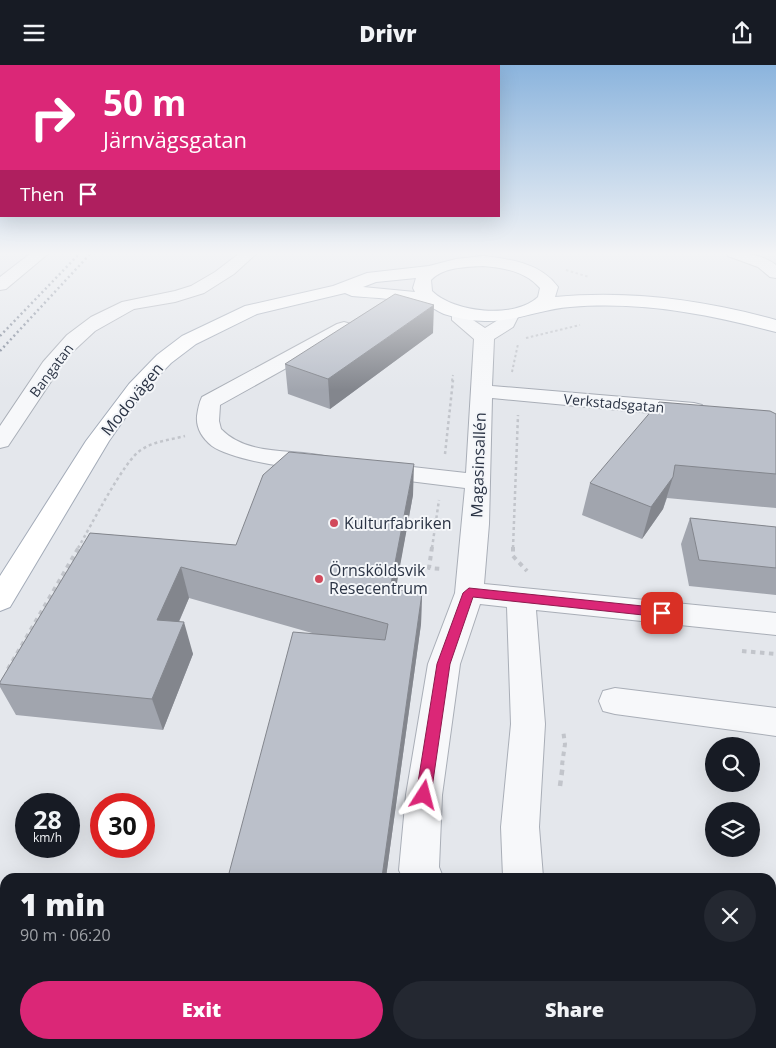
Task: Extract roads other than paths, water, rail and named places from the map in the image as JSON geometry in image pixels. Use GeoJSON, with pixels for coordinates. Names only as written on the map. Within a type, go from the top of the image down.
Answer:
{"type":"FeatureCollection","features":[{"type":"Feature","properties":{"kind":"main road","name":"Modovägen"},"geometry":{"type":"LineString","coordinates":[[0,600],[98,441],[136,388],[164,359],[189,340],[251,310],[299,299]]}},
{"type":"Feature","properties":{"kind":"main road","name":"Modovägen"},"geometry":{"type":"LineString","coordinates":[[424,299],[461,313],[494,316],[528,311],[542,304],[593,299]]}},
{"type":"Feature","properties":{"kind":"main road"},"geometry":{"type":"LineString","coordinates":[[542,304],[546,299]]}},
{"type":"Feature","properties":{"kind":"main road"},"geometry":{"type":"LineString","coordinates":[[593,299],[683,305],[773,322]]}},
{"type":"Feature","properties":{"kind":"street","name":"Bangatan"},"geometry":{"type":"LineString","coordinates":[[0,441],[10,430],[45,372],[66,345],[89,326],[130,305],[162,299]]}},
{"type":"Feature","properties":{"kind":"street"},"geometry":{"type":"LineString","coordinates":[[461,313],[461,321],[484,337],[506,323],[510,315]]}},
{"type":"Feature","properties":{"kind":"street"},"geometry":{"type":"LineString","coordinates":[[344,328],[210,402],[208,416],[210,431],[220,442],[252,453],[478,482]]}},
{"type":"Feature","properties":{"kind":"street","name":"Magasinsallén"},"geometry":{"type":"LineString","coordinates":[[421,873],[419,870],[424,795],[444,664],[469,593],[476,524],[484,337]]}},
{"type":"Feature","properties":{"kind":"street","name":"Verkstadsgatan"},"geometry":{"type":"LineString","coordinates":[[481,391],[713,411]]}},
{"type":"Feature","properties":{"kind":"street"},"geometry":{"type":"LineString","coordinates":[[469,593],[776,624]]}},
{"type":"Feature","properties":{"kind":"street"},"geometry":{"type":"LineString","coordinates":[[521,598],[528,724],[520,827],[523,873]]}},
{"type":"Feature","properties":{"kind":"street"},"geometry":{"type":"LineString","coordinates":[[615,701],[776,722]]}},
{"type":"Feature","properties":{"kind":"railway"},"geometry":{"type":"LineString","coordinates":[[0,336],[36,299]]}},
{"type":"Feature","properties":{"kind":"railway"},"geometry":{"type":"LineString","coordinates":[[0,351],[48,299]]}},
{"type":"Feature","properties":{"kind":"place","name":"Kulturfabriken"},"geometry":{"type":"Point","coordinates":[334,523]}},
{"type":"Feature","properties":{"kind":"place","name":"Örnsköldsvik Resecentrum"},"geometry":{"type":"Point","coordinates":[319,579]}}]}
